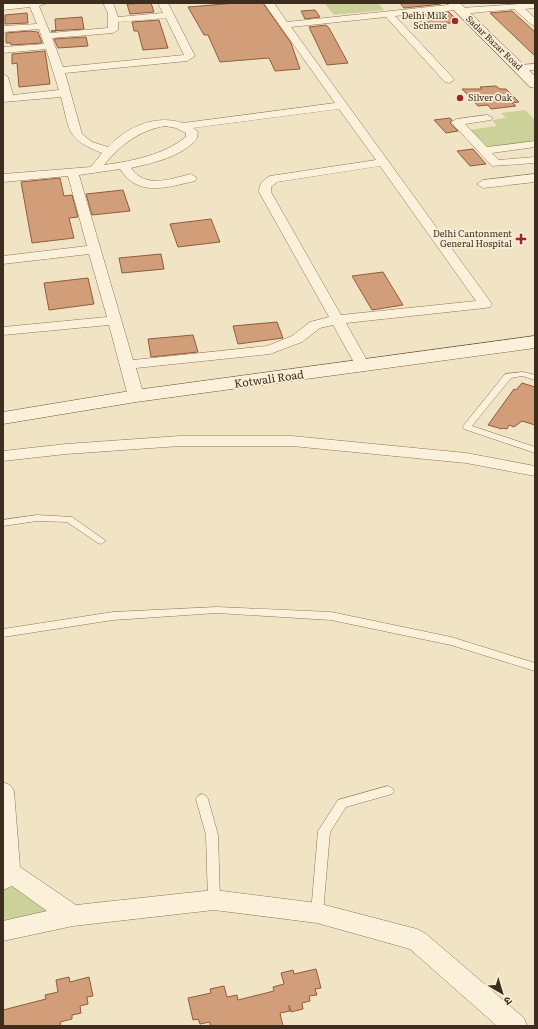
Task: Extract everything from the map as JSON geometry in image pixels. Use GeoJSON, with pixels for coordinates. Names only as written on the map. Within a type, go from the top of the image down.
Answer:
{"type":"FeatureCollection","features":[{"type":"Feature","properties":{"kind":"street"},"geometry":{"type":"LineString","coordinates":[[3,7],[39,3],[42,26],[59,70],[77,134],[88,144],[109,152]]}},
{"type":"Feature","properties":{"kind":"street"},"geometry":{"type":"LineString","coordinates":[[3,50],[111,31],[114,29],[113,13],[108,3]]}},
{"type":"Feature","properties":{"kind":"street"},"geometry":{"type":"LineString","coordinates":[[59,70],[188,58],[190,56],[163,3]]}},
{"type":"Feature","properties":{"kind":"street"},"geometry":{"type":"LineString","coordinates":[[127,365],[270,350],[297,339],[315,325],[335,320],[485,304],[269,3]]}},
{"type":"Feature","properties":{"kind":"street"},"geometry":{"type":"LineString","coordinates":[[385,3],[390,13],[449,80]]}},
{"type":"Feature","properties":{"kind":"street"},"geometry":{"type":"LineString","coordinates":[[285,25],[457,7],[535,5]]}},
{"type":"Feature","properties":{"kind":"street"},"geometry":{"type":"LineString","coordinates":[[516,6],[535,23]]}},
{"type":"Feature","properties":{"kind":"street","name":"Sadar Bazar Road"},"geometry":{"type":"LineString","coordinates":[[457,7],[535,84]]}},
{"type":"Feature","properties":{"kind":"street"},"geometry":{"type":"LineString","coordinates":[[113,20],[169,14]]}},
{"type":"Feature","properties":{"kind":"street"},"geometry":{"type":"LineString","coordinates":[[3,29],[42,26]]}},
{"type":"Feature","properties":{"kind":"street"},"geometry":{"type":"LineString","coordinates":[[520,68],[535,67]]}},
{"type":"Feature","properties":{"kind":"street"},"geometry":{"type":"LineString","coordinates":[[4,82],[6,99],[66,93]]}},
{"type":"Feature","properties":{"kind":"street"},"geometry":{"type":"LineString","coordinates":[[95,169],[109,152],[132,132],[151,124],[169,123],[184,126],[343,105]]}},
{"type":"Feature","properties":{"kind":"street"},"geometry":{"type":"LineString","coordinates":[[487,118],[457,122],[496,164],[535,160]]}},
{"type":"Feature","properties":{"kind":"street"},"geometry":{"type":"LineString","coordinates":[[3,178],[95,169],[123,165],[155,157],[171,152],[191,138],[192,132],[184,126]]}},
{"type":"Feature","properties":{"kind":"street"},"geometry":{"type":"LineString","coordinates":[[484,151],[535,144]]}},
{"type":"Feature","properties":{"kind":"street"},"geometry":{"type":"LineString","coordinates":[[363,366],[335,320],[265,192],[265,186],[267,182],[274,179],[384,162]]}},
{"type":"Feature","properties":{"kind":"street"},"geometry":{"type":"LineString","coordinates":[[123,165],[132,179],[141,184],[151,185],[191,178]]}},
{"type":"Feature","properties":{"kind":"street"},"geometry":{"type":"LineString","coordinates":[[72,171],[136,396]]}},
{"type":"Feature","properties":{"kind":"street"},"geometry":{"type":"LineString","coordinates":[[483,184],[535,178]]}},
{"type":"Feature","properties":{"kind":"street"},"geometry":{"type":"LineString","coordinates":[[3,260],[95,249]]}},
{"type":"Feature","properties":{"kind":"street"},"geometry":{"type":"LineString","coordinates":[[3,331],[115,320]]}},
{"type":"Feature","properties":{"kind":"street","name":"Kotwali Road"},"geometry":{"type":"LineString","coordinates":[[3,418],[136,396],[535,342]]}},
{"type":"Feature","properties":{"kind":"street"},"geometry":{"type":"LineString","coordinates":[[3,456],[66,449],[180,441],[292,441],[466,458],[535,471]]}},
{"type":"Feature","properties":{"kind":"street"},"geometry":{"type":"LineString","coordinates":[[3,791],[6,876],[73,916]]}},
{"type":"Feature","properties":{"kind":"street"},"geometry":{"type":"LineString","coordinates":[[3,931],[73,916],[214,900],[317,913],[417,940],[515,1026]]}},
{"type":"Feature","properties":{"kind":"lane"},"geometry":{"type":"LineString","coordinates":[[535,378],[523,374],[508,376],[467,427],[535,450]]}},
{"type":"Feature","properties":{"kind":"lane"},"geometry":{"type":"LineString","coordinates":[[3,524],[37,518],[69,519],[101,541]]}},
{"type":"Feature","properties":{"kind":"lane"},"geometry":{"type":"LineString","coordinates":[[3,633],[112,616],[217,610],[331,616],[451,641],[535,667]]}},
{"type":"Feature","properties":{"kind":"lane"},"geometry":{"type":"LineString","coordinates":[[317,913],[324,830],[342,803],[388,791]]}},
{"type":"Feature","properties":{"kind":"lane"},"geometry":{"type":"LineString","coordinates":[[202,799],[212,835],[214,900]]}},
{"type":"Feature","properties":{"kind":"green space"},"geometry":{"type":"Polygon","coordinates":[[[324,3],[378,3],[384,10],[334,15],[324,3]]]}},
{"type":"Feature","properties":{"kind":"green space"},"geometry":{"type":"Polygon","coordinates":[[[525,110],[535,120],[535,142],[487,149],[469,130],[497,126],[492,120],[506,118],[501,113],[525,110]]]}},
{"type":"Feature","properties":{"kind":"green space"},"geometry":{"type":"Polygon","coordinates":[[[15,886],[51,909],[43,915],[3,922],[3,892],[5,889],[15,886]]]}},
{"type":"Feature","properties":{"kind":"building"},"geometry":{"type":"Polygon","coordinates":[[[151,3],[154,12],[130,14],[127,4],[151,3]]]}},
{"type":"Feature","properties":{"kind":"building"},"geometry":{"type":"Polygon","coordinates":[[[236,3],[263,3],[291,43],[300,69],[275,71],[269,58],[220,62],[208,35],[204,35],[188,7],[236,3]]]}},
{"type":"Feature","properties":{"kind":"building"},"geometry":{"type":"Polygon","coordinates":[[[400,3],[440,3],[441,4],[404,8],[400,3]]]}},
{"type":"Feature","properties":{"kind":"building"},"geometry":{"type":"Polygon","coordinates":[[[315,10],[320,17],[305,19],[301,11],[315,10]]]}},
{"type":"Feature","properties":{"kind":"building"},"geometry":{"type":"Polygon","coordinates":[[[512,11],[535,32],[535,56],[490,13],[512,11]]]}},
{"type":"Feature","properties":{"kind":"building"},"geometry":{"type":"Polygon","coordinates":[[[449,12],[459,22],[422,26],[412,16],[449,12]]]}},
{"type":"Feature","properties":{"kind":"building"},"geometry":{"type":"Polygon","coordinates":[[[27,13],[28,23],[5,24],[5,15],[27,13]]]}},
{"type":"Feature","properties":{"kind":"building"},"geometry":{"type":"Polygon","coordinates":[[[82,17],[84,29],[56,31],[55,19],[82,17]]]}},
{"type":"Feature","properties":{"kind":"building"},"geometry":{"type":"Polygon","coordinates":[[[159,20],[168,48],[143,50],[138,31],[134,31],[132,22],[159,20]]]}},
{"type":"Feature","properties":{"kind":"building"},"geometry":{"type":"Polygon","coordinates":[[[326,25],[348,63],[327,65],[309,27],[326,25]]]}},
{"type":"Feature","properties":{"kind":"building"},"geometry":{"type":"Polygon","coordinates":[[[29,31],[38,32],[42,43],[11,45],[11,43],[6,43],[6,33],[29,31]]]}},
{"type":"Feature","properties":{"kind":"building"},"geometry":{"type":"Polygon","coordinates":[[[86,37],[88,46],[58,48],[54,39],[86,37]]]}},
{"type":"Feature","properties":{"kind":"building"},"geometry":{"type":"Polygon","coordinates":[[[45,51],[50,84],[19,87],[17,63],[12,64],[12,54],[45,51]]]}},
{"type":"Feature","properties":{"kind":"building"},"geometry":{"type":"Polygon","coordinates":[[[496,86],[500,89],[506,89],[519,102],[512,103],[516,106],[491,109],[488,105],[478,106],[462,89],[482,89],[480,87],[496,86]]]}},
{"type":"Feature","properties":{"kind":"building"},"geometry":{"type":"Polygon","coordinates":[[[450,118],[452,120],[450,123],[458,131],[446,133],[434,120],[450,118]]]}},
{"type":"Feature","properties":{"kind":"building"},"geometry":{"type":"Polygon","coordinates":[[[473,149],[486,164],[470,166],[457,151],[473,149]]]}},
{"type":"Feature","properties":{"kind":"building"},"geometry":{"type":"Polygon","coordinates":[[[60,178],[64,196],[72,195],[78,217],[69,218],[74,238],[32,243],[21,182],[60,178]]]}},
{"type":"Feature","properties":{"kind":"building"},"geometry":{"type":"Polygon","coordinates":[[[123,190],[130,211],[92,215],[86,194],[123,190]]]}},
{"type":"Feature","properties":{"kind":"building"},"geometry":{"type":"Polygon","coordinates":[[[211,219],[220,242],[178,247],[170,224],[211,219]]]}},
{"type":"Feature","properties":{"kind":"building"},"geometry":{"type":"Polygon","coordinates":[[[161,254],[164,269],[122,273],[119,258],[161,254]]]}},
{"type":"Feature","properties":{"kind":"building"},"geometry":{"type":"Polygon","coordinates":[[[383,272],[403,305],[372,310],[352,276],[383,272]]]}},
{"type":"Feature","properties":{"kind":"building"},"geometry":{"type":"Polygon","coordinates":[[[88,278],[94,304],[49,310],[44,283],[88,278]]]}},
{"type":"Feature","properties":{"kind":"building"},"geometry":{"type":"Polygon","coordinates":[[[277,322],[283,338],[238,344],[233,326],[277,322]]]}},
{"type":"Feature","properties":{"kind":"building"},"geometry":{"type":"Polygon","coordinates":[[[193,335],[198,352],[151,357],[148,339],[193,335]]]}},
{"type":"Feature","properties":{"kind":"building"},"geometry":{"type":"Polygon","coordinates":[[[522,383],[535,387],[535,425],[522,421],[514,427],[509,425],[507,429],[502,429],[488,425],[514,389],[516,390],[522,383]]]}},
{"type":"Feature","properties":{"kind":"building"},"geometry":{"type":"Polygon","coordinates":[[[316,969],[321,988],[315,989],[317,995],[309,996],[310,1001],[302,1003],[303,1009],[291,1012],[290,1006],[288,1006],[290,1011],[280,1013],[283,1026],[210,1026],[210,1022],[200,1024],[198,1019],[193,1020],[188,998],[211,993],[210,989],[224,986],[227,997],[237,995],[238,1000],[274,991],[273,987],[284,984],[281,973],[293,970],[294,974],[316,969]]]}},
{"type":"Feature","properties":{"kind":"building"},"geometry":{"type":"Polygon","coordinates":[[[69,977],[70,982],[89,977],[93,996],[87,997],[88,1004],[80,1006],[81,1013],[72,1015],[72,1019],[60,1022],[61,1026],[3,1026],[3,1010],[46,999],[45,995],[58,992],[56,980],[69,977]]]}},
{"type":"Feature","properties":{"kind":"place","name":"Delhi Milk Scheme"},"geometry":{"type":"Point","coordinates":[455,21]}},
{"type":"Feature","properties":{"kind":"place","name":"Silver Oak"},"geometry":{"type":"Point","coordinates":[460,98]}},
{"type":"Feature","properties":{"kind":"place","name":"Delhi Cantonment General Hospital"},"geometry":{"type":"Point","coordinates":[521,239]}}]}
